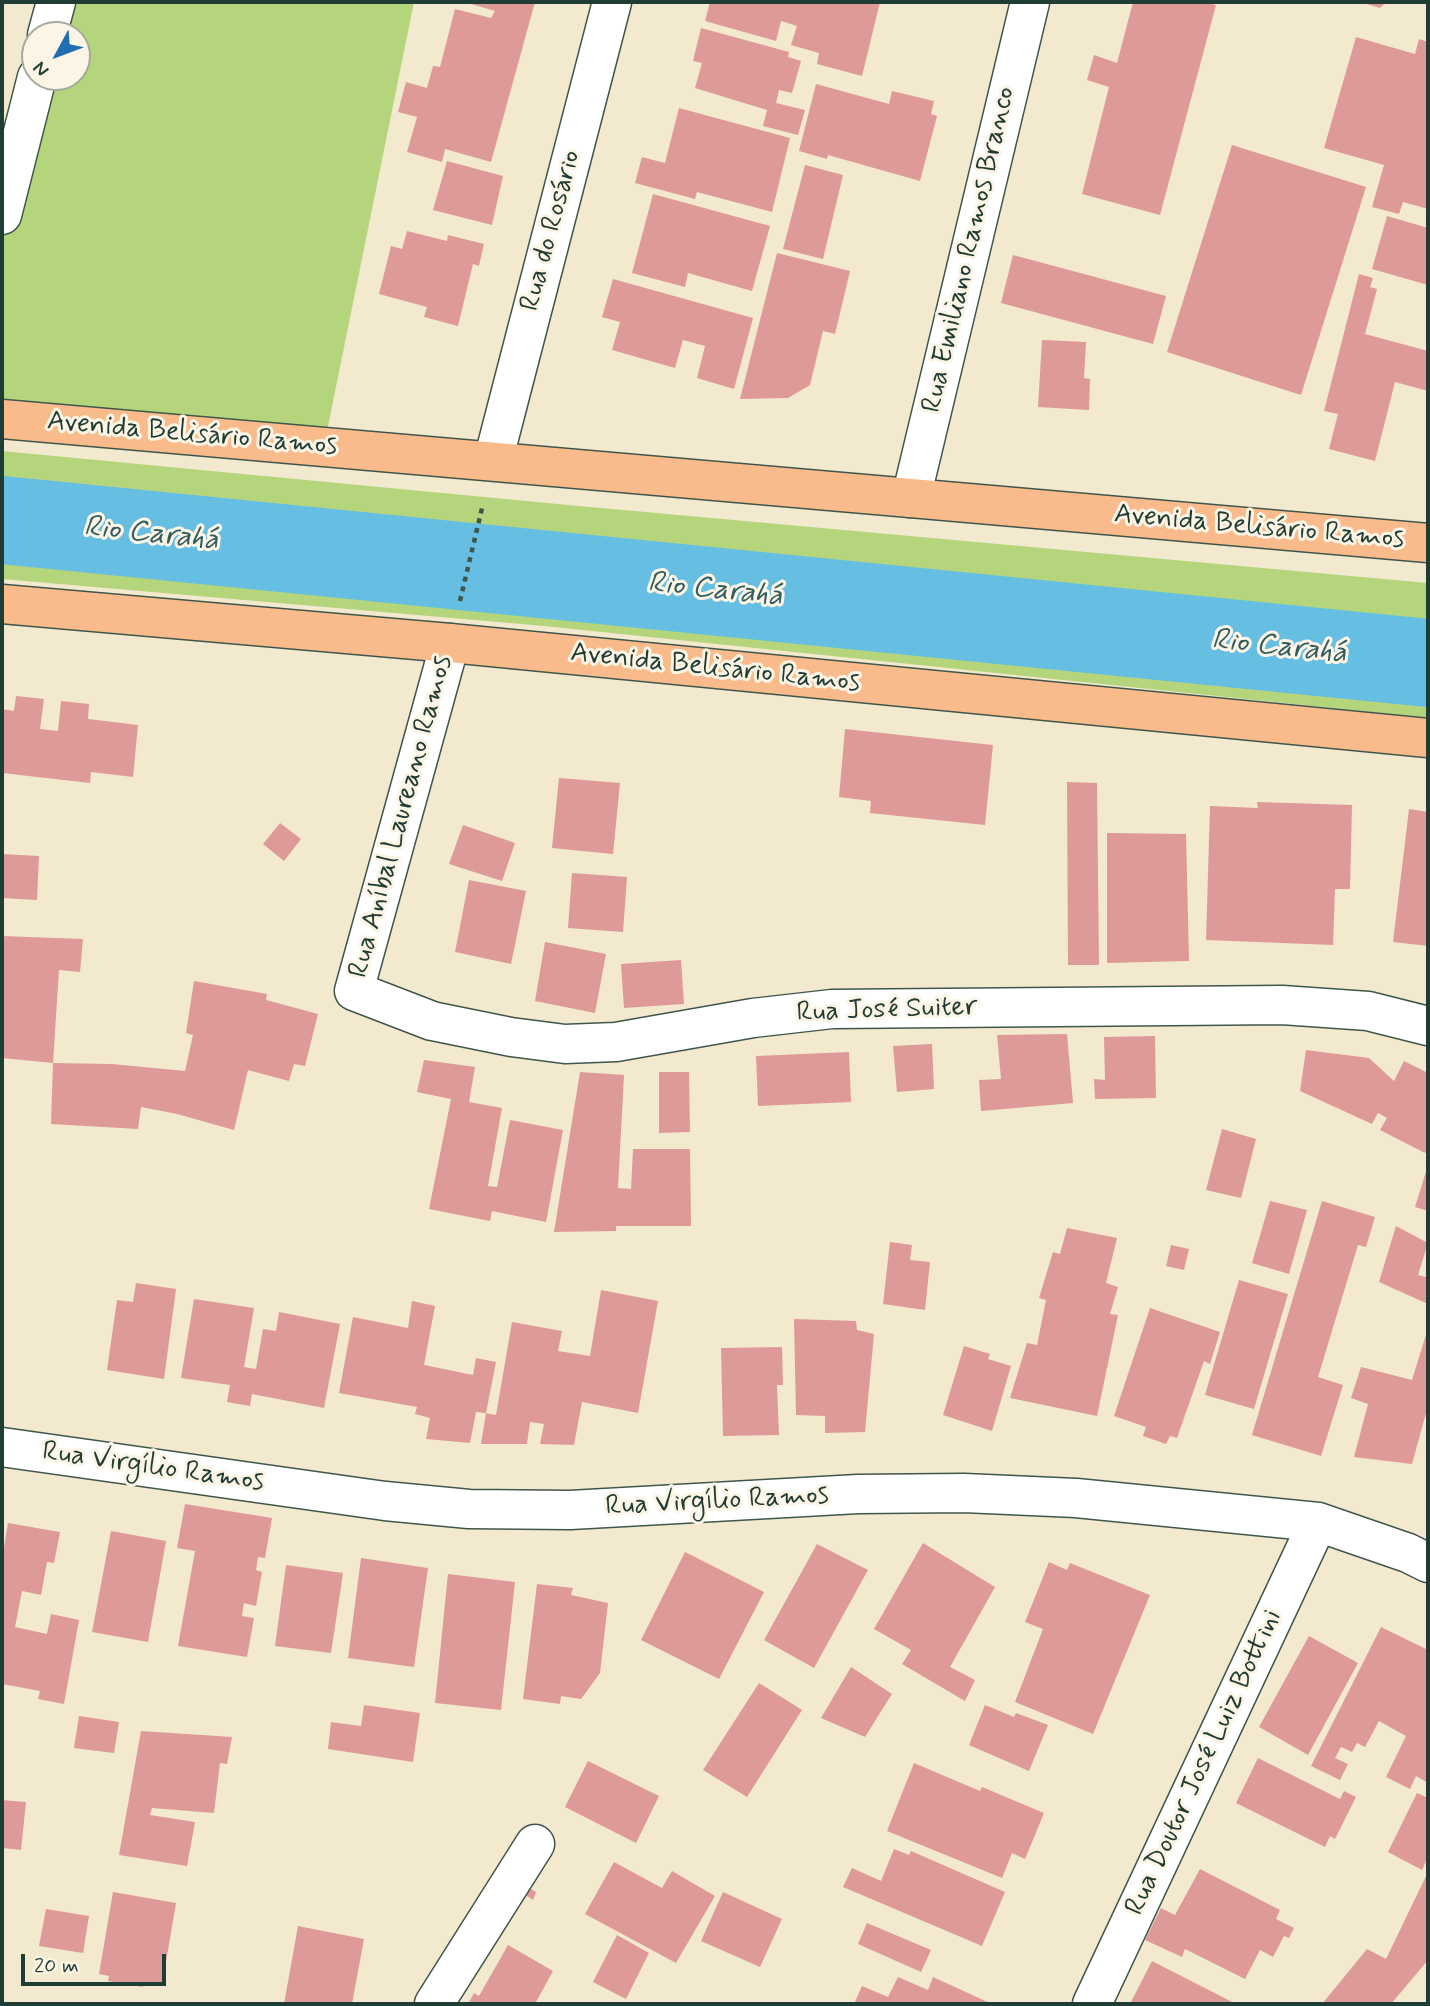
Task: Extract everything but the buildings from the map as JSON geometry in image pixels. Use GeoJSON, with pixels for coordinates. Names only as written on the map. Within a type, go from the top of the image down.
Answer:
{"type":"FeatureCollection","features":[{"type":"Feature","properties":{"kind":"main road","name":"Avenida Belisário Ramos"},"geometry":{"type":"LineString","coordinates":[[2,419],[1428,543]]}},
{"type":"Feature","properties":{"kind":"main road","name":"Avenida Belisário Ramos"},"geometry":{"type":"LineString","coordinates":[[2,604],[450,643],[1428,738]]}},
{"type":"Feature","properties":{"kind":"street"},"geometry":{"type":"LineString","coordinates":[[50,21],[55,2]]}},
{"type":"Feature","properties":{"kind":"street","name":"Rua do Rosário"},"geometry":{"type":"LineString","coordinates":[[493,460],[612,2]]}},
{"type":"Feature","properties":{"kind":"street","name":"Rua Emiliano Ramos Branco"},"geometry":{"type":"LineString","coordinates":[[911,498],[1030,2]]}},
{"type":"Feature","properties":{"kind":"street"},"geometry":{"type":"LineString","coordinates":[[2,215],[33,91]]}},
{"type":"Feature","properties":{"kind":"street","name":"Rua Aníbal Laureano Ramos"},"geometry":{"type":"LineString","coordinates":[[354,991],[450,643]]}},
{"type":"Feature","properties":{"kind":"street","name":"Rua José Suiter"},"geometry":{"type":"LineString","coordinates":[[354,991],[432,1021],[511,1037],[565,1044],[616,1042],[753,1018],[832,1009],[1282,1005],[1368,1011],[1428,1026]]}},
{"type":"Feature","properties":{"kind":"street","name":"Rua Virgílio Ramos"},"geometry":{"type":"LineString","coordinates":[[2,1447],[385,1501],[469,1509],[570,1510],[858,1494],[964,1493],[1076,1498],[1318,1522],[1408,1553],[1428,1563]]}},
{"type":"Feature","properties":{"kind":"street","name":"Rua Doutor José Luiz Bottini"},"geometry":{"type":"LineString","coordinates":[[1092,2004],[1318,1522]]}},
{"type":"Feature","properties":{"kind":"street"},"geometry":{"type":"LineString","coordinates":[[434,2004],[534,1844]]}},
{"type":"Feature","properties":{"kind":"path"},"geometry":{"type":"LineString","coordinates":[[459,603],[483,506]]}},
{"type":"Feature","properties":{"kind":"green space"},"geometry":{"type":"Polygon","coordinates":[[[56,2],[414,2],[324,446],[2,419],[2,215],[33,91],[91,91],[91,21],[51,21],[56,2]]]}},
{"type":"Feature","properties":{"kind":"green space"},"geometry":{"type":"Polygon","coordinates":[[[2,451],[1428,583],[1428,718],[544,626],[2,579],[2,451]]]}},
{"type":"Feature","properties":{"kind":"waterway","name":"Rio Carahá"},"geometry":{"type":"LineString","coordinates":[[2,520],[1428,663]]}}]}
